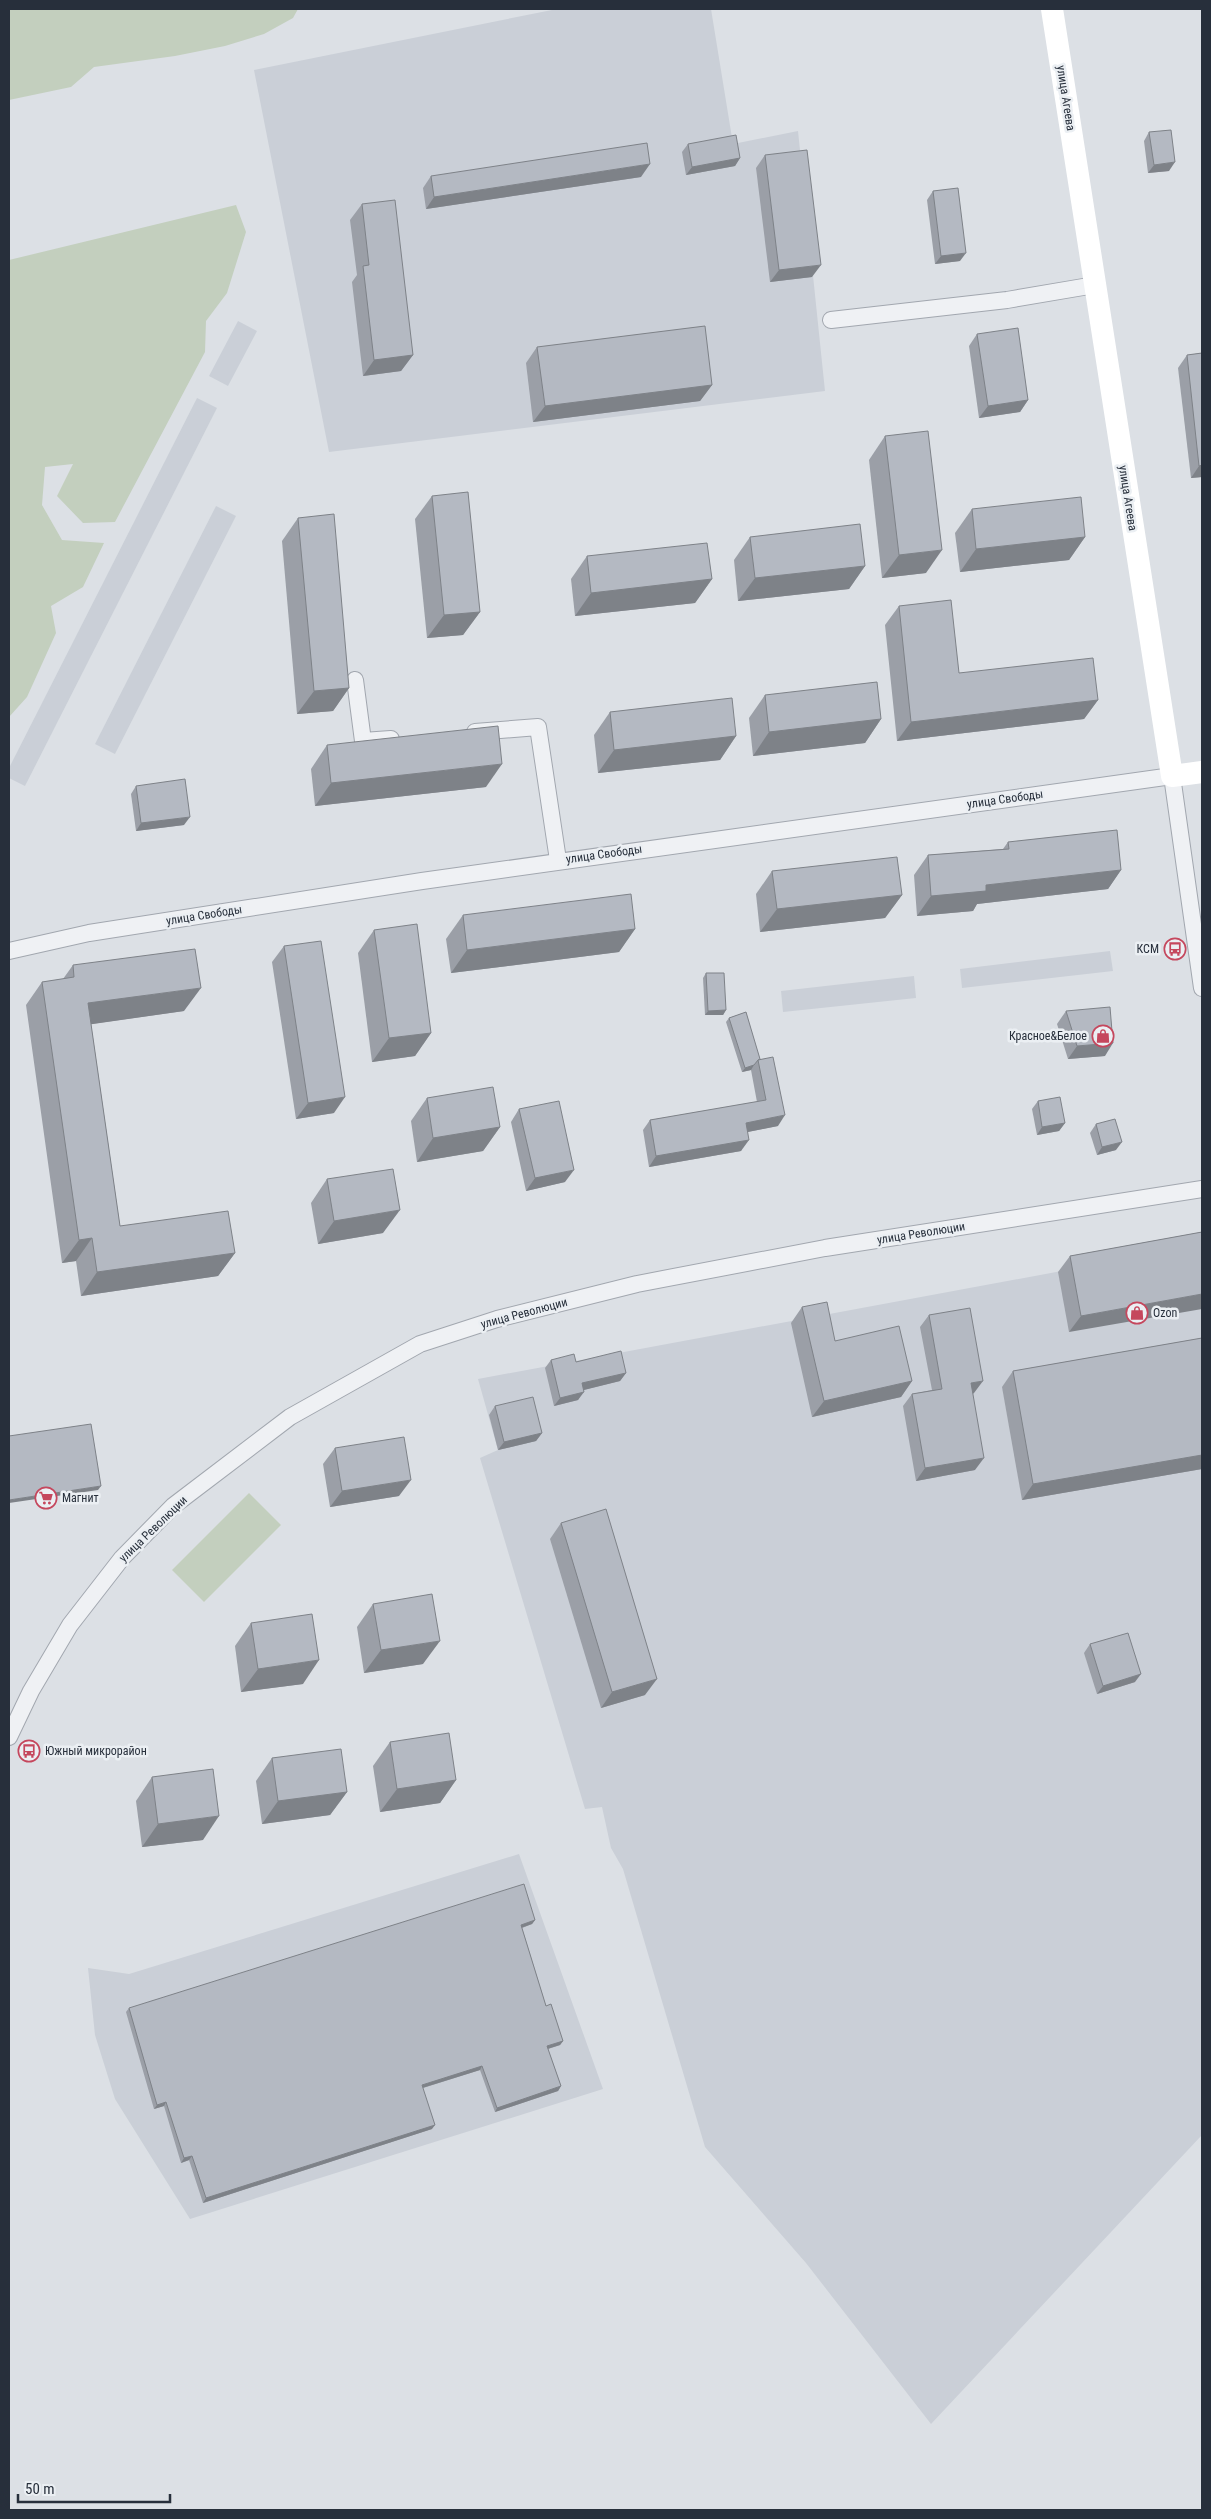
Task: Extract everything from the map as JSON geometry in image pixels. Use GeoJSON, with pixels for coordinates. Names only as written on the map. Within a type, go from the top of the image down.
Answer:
{"type":"FeatureCollection","features":[{"type":"Feature","properties":{"kind":"street","name":"улица Агеева"},"geometry":{"type":"LineString","coordinates":[[1052,9],[1172,776],[1202,988]]}},
{"type":"Feature","properties":{"kind":"street"},"geometry":{"type":"LineString","coordinates":[[831,320],[1007,300],[1095,285]]}},
{"type":"Feature","properties":{"kind":"street"},"geometry":{"type":"LineString","coordinates":[[355,680],[364,741],[402,738]]}},
{"type":"Feature","properties":{"kind":"street"},"geometry":{"type":"LineString","coordinates":[[460,733],[538,727],[558,860]]}},
{"type":"Feature","properties":{"kind":"street","name":"улица Свободы"},"geometry":{"type":"LineString","coordinates":[[9,951],[89,933],[558,860],[1202,772]]}},
{"type":"Feature","properties":{"kind":"street","name":"улица Революции"},"geometry":{"type":"LineString","coordinates":[[9,1738],[31,1691],[70,1626],[122,1558],[174,1506],[290,1417],[420,1344],[497,1319],[647,1283],[825,1248],[1202,1189]]}},
{"type":"Feature","properties":{"kind":"shaded area"},"geometry":{"type":"Polygon","coordinates":[[[557,9],[711,9],[733,144],[798,131],[825,391],[329,452],[254,70],[557,9]]]}},
{"type":"Feature","properties":{"kind":"shaded area"},"geometry":{"type":"Polygon","coordinates":[[[238,321],[257,331],[228,386],[209,376],[238,321]]]}},
{"type":"Feature","properties":{"kind":"shaded area"},"geometry":{"type":"Polygon","coordinates":[[[197,398],[217,408],[25,786],[9,778],[9,768],[197,398]]]}},
{"type":"Feature","properties":{"kind":"shaded area"},"geometry":{"type":"Polygon","coordinates":[[[216,506],[236,516],[115,754],[95,744],[216,506]]]}},
{"type":"Feature","properties":{"kind":"shaded area"},"geometry":{"type":"Polygon","coordinates":[[[1110,951],[1113,971],[962,988],[960,969],[1110,951]]]}},
{"type":"Feature","properties":{"kind":"shaded area"},"geometry":{"type":"Polygon","coordinates":[[[914,976],[916,998],[783,1012],[781,991],[914,976]]]}},
{"type":"Feature","properties":{"kind":"shaded area"},"geometry":{"type":"Polygon","coordinates":[[[1202,1245],[1202,2135],[931,2424],[806,2263],[705,2147],[623,1869],[611,1848],[602,1807],[585,1809],[480,1458],[498,1450],[478,1379],[1202,1245]]]}},
{"type":"Feature","properties":{"kind":"shaded area"},"geometry":{"type":"Polygon","coordinates":[[[519,1854],[603,2089],[190,2219],[115,2099],[95,2035],[88,1968],[129,1974],[519,1854]]]}},
{"type":"Feature","properties":{"kind":"green space"},"geometry":{"type":"Polygon","coordinates":[[[9,9],[298,9],[293,18],[264,34],[225,46],[175,56],[94,67],[71,87],[9,100],[9,9]]]}},
{"type":"Feature","properties":{"kind":"green space"},"geometry":{"type":"Polygon","coordinates":[[[236,205],[246,232],[227,293],[206,321],[205,352],[115,522],[83,523],[57,496],[73,464],[45,467],[42,505],[62,540],[104,543],[83,587],[51,606],[56,633],[27,697],[9,717],[9,260],[236,205]]]}},
{"type":"Feature","properties":{"kind":"green space"},"geometry":{"type":"Polygon","coordinates":[[[249,1493],[281,1525],[204,1602],[172,1570],[249,1493]]]}},
{"type":"Feature","properties":{"kind":"building"},"geometry":{"type":"Polygon","coordinates":[[[1171,130],[1175,162],[1154,165],[1149,132],[1171,130]]]}},
{"type":"Feature","properties":{"kind":"building"},"geometry":{"type":"Polygon","coordinates":[[[736,135],[740,158],[692,167],[688,144],[736,135]]]}},
{"type":"Feature","properties":{"kind":"building"},"geometry":{"type":"Polygon","coordinates":[[[647,143],[650,164],[434,197],[431,176],[647,143]]]}},
{"type":"Feature","properties":{"kind":"building"},"geometry":{"type":"Polygon","coordinates":[[[807,150],[821,265],[779,270],[765,155],[807,150]]]}},
{"type":"Feature","properties":{"kind":"building"},"geometry":{"type":"Polygon","coordinates":[[[958,188],[966,253],[941,256],[933,191],[958,188]]]}},
{"type":"Feature","properties":{"kind":"building"},"geometry":{"type":"Polygon","coordinates":[[[395,200],[413,355],[374,360],[363,266],[369,265],[362,204],[395,200]]]}},
{"type":"Feature","properties":{"kind":"building"},"geometry":{"type":"Polygon","coordinates":[[[705,326],[712,385],[545,406],[537,347],[705,326]]]}},
{"type":"Feature","properties":{"kind":"building"},"geometry":{"type":"Polygon","coordinates":[[[1018,328],[1028,400],[988,406],[977,334],[1018,328]]]}},
{"type":"Feature","properties":{"kind":"building"},"geometry":{"type":"Polygon","coordinates":[[[1202,353],[1202,465],[1199,466],[1187,355],[1202,353]]]}},
{"type":"Feature","properties":{"kind":"building"},"geometry":{"type":"Polygon","coordinates":[[[928,431],[942,550],[899,555],[885,436],[928,431]]]}},
{"type":"Feature","properties":{"kind":"building"},"geometry":{"type":"Polygon","coordinates":[[[468,492],[480,612],[444,615],[432,496],[468,492]]]}},
{"type":"Feature","properties":{"kind":"building"},"geometry":{"type":"Polygon","coordinates":[[[1081,497],[1085,537],[976,549],[972,509],[1081,497]]]}},
{"type":"Feature","properties":{"kind":"building"},"geometry":{"type":"Polygon","coordinates":[[[334,514],[349,688],[314,691],[298,518],[334,514]]]}},
{"type":"Feature","properties":{"kind":"building"},"geometry":{"type":"Polygon","coordinates":[[[860,524],[865,566],[755,578],[750,537],[860,524]]]}},
{"type":"Feature","properties":{"kind":"building"},"geometry":{"type":"Polygon","coordinates":[[[707,543],[712,579],[591,593],[587,556],[707,543]]]}},
{"type":"Feature","properties":{"kind":"building"},"geometry":{"type":"Polygon","coordinates":[[[951,600],[959,673],[1093,658],[1098,700],[911,722],[899,606],[951,600]]]}},
{"type":"Feature","properties":{"kind":"building"},"geometry":{"type":"Polygon","coordinates":[[[877,682],[881,719],[769,732],[765,695],[877,682]]]}},
{"type":"Feature","properties":{"kind":"building"},"geometry":{"type":"Polygon","coordinates":[[[732,698],[736,736],[614,750],[610,712],[732,698]]]}},
{"type":"Feature","properties":{"kind":"building"},"geometry":{"type":"Polygon","coordinates":[[[498,726],[502,764],[331,783],[327,745],[498,726]]]}},
{"type":"Feature","properties":{"kind":"building"},"geometry":{"type":"Polygon","coordinates":[[[185,779],[190,817],[141,823],[136,786],[185,779]]]}},
{"type":"Feature","properties":{"kind":"building"},"geometry":{"type":"Polygon","coordinates":[[[1117,830],[1121,870],[986,885],[986,891],[931,896],[928,855],[1009,849],[1008,842],[1117,830]]]}},
{"type":"Feature","properties":{"kind":"building"},"geometry":{"type":"Polygon","coordinates":[[[897,857],[902,895],[777,909],[772,871],[897,857]]]}},
{"type":"Feature","properties":{"kind":"building"},"geometry":{"type":"Polygon","coordinates":[[[631,894],[635,929],[467,950],[463,915],[631,894]]]}},
{"type":"Feature","properties":{"kind":"building"},"geometry":{"type":"Polygon","coordinates":[[[417,924],[431,1033],[389,1038],[374,930],[417,924]]]}},
{"type":"Feature","properties":{"kind":"building"},"geometry":{"type":"Polygon","coordinates":[[[321,941],[345,1097],[308,1103],[284,946],[321,941]]]}},
{"type":"Feature","properties":{"kind":"building"},"geometry":{"type":"Polygon","coordinates":[[[195,949],[201,988],[88,1003],[120,1226],[228,1211],[235,1253],[97,1272],[92,1238],[79,1240],[42,982],[74,977],[73,965],[195,949]]]}},
{"type":"Feature","properties":{"kind":"building"},"geometry":{"type":"Polygon","coordinates":[[[706,973],[724,973],[726,1010],[708,1011],[706,973]]]}},
{"type":"Feature","properties":{"kind":"building"},"geometry":{"type":"Polygon","coordinates":[[[1110,1007],[1113,1043],[1077,1046],[1066,1011],[1110,1007]]]}},
{"type":"Feature","properties":{"kind":"building"},"geometry":{"type":"Polygon","coordinates":[[[746,1012],[760,1059],[754,1065],[745,1068],[729,1018],[746,1012]]]}},
{"type":"Feature","properties":{"kind":"building"},"geometry":{"type":"Polygon","coordinates":[[[773,1057],[785,1115],[746,1123],[749,1140],[656,1156],[650,1120],[766,1100],[758,1060],[773,1057]]]}},
{"type":"Feature","properties":{"kind":"building"},"geometry":{"type":"Polygon","coordinates":[[[493,1087],[500,1127],[433,1138],[427,1098],[493,1087]]]}},
{"type":"Feature","properties":{"kind":"building"},"geometry":{"type":"Polygon","coordinates":[[[1060,1097],[1065,1123],[1042,1127],[1038,1101],[1060,1097]]]}},
{"type":"Feature","properties":{"kind":"building"},"geometry":{"type":"Polygon","coordinates":[[[559,1101],[574,1170],[535,1178],[519,1109],[559,1101]]]}},
{"type":"Feature","properties":{"kind":"building"},"geometry":{"type":"Polygon","coordinates":[[[1115,1119],[1122,1142],[1102,1147],[1096,1124],[1115,1119]]]}},
{"type":"Feature","properties":{"kind":"building"},"geometry":{"type":"Polygon","coordinates":[[[393,1169],[400,1210],[334,1221],[327,1179],[393,1169]]]}},
{"type":"Feature","properties":{"kind":"building"},"geometry":{"type":"Polygon","coordinates":[[[1202,1232],[1202,1294],[1081,1316],[1070,1256],[1202,1232]]]}},
{"type":"Feature","properties":{"kind":"building"},"geometry":{"type":"Polygon","coordinates":[[[827,1302],[835,1341],[899,1326],[912,1381],[824,1401],[802,1307],[827,1302]]]}},
{"type":"Feature","properties":{"kind":"building"},"geometry":{"type":"Polygon","coordinates":[[[970,1308],[983,1381],[971,1383],[984,1458],[925,1468],[912,1394],[942,1389],[929,1315],[970,1308]]]}},
{"type":"Feature","properties":{"kind":"building"},"geometry":{"type":"Polygon","coordinates":[[[1202,1338],[1202,1455],[1033,1484],[1013,1371],[1202,1338]]]}},
{"type":"Feature","properties":{"kind":"building"},"geometry":{"type":"Polygon","coordinates":[[[621,1351],[626,1373],[582,1383],[584,1392],[560,1398],[551,1360],[574,1354],[576,1362],[621,1351]]]}},
{"type":"Feature","properties":{"kind":"building"},"geometry":{"type":"Polygon","coordinates":[[[533,1397],[542,1433],[504,1442],[495,1406],[533,1397]]]}},
{"type":"Feature","properties":{"kind":"building"},"geometry":{"type":"Polygon","coordinates":[[[91,1424],[101,1486],[9,1500],[9,1436],[91,1424]]]}},
{"type":"Feature","properties":{"kind":"building"},"geometry":{"type":"Polygon","coordinates":[[[404,1437],[411,1480],[342,1491],[335,1448],[404,1437]]]}},
{"type":"Feature","properties":{"kind":"building"},"geometry":{"type":"Polygon","coordinates":[[[606,1509],[657,1679],[612,1692],[561,1523],[606,1509]]]}},
{"type":"Feature","properties":{"kind":"building"},"geometry":{"type":"Polygon","coordinates":[[[432,1594],[440,1641],[381,1650],[373,1604],[432,1594]]]}},
{"type":"Feature","properties":{"kind":"building"},"geometry":{"type":"Polygon","coordinates":[[[312,1614],[319,1660],[258,1669],[251,1623],[312,1614]]]}},
{"type":"Feature","properties":{"kind":"building"},"geometry":{"type":"Polygon","coordinates":[[[1128,1633],[1141,1674],[1103,1686],[1090,1644],[1128,1633]]]}},
{"type":"Feature","properties":{"kind":"building"},"geometry":{"type":"Polygon","coordinates":[[[449,1733],[456,1780],[397,1789],[390,1742],[449,1733]]]}},
{"type":"Feature","properties":{"kind":"building"},"geometry":{"type":"Polygon","coordinates":[[[341,1749],[347,1792],[278,1801],[272,1758],[341,1749]]]}},
{"type":"Feature","properties":{"kind":"building"},"geometry":{"type":"Polygon","coordinates":[[[213,1769],[219,1816],[158,1824],[152,1777],[213,1769]]]}},
{"type":"Feature","properties":{"kind":"building"},"geometry":{"type":"Polygon","coordinates":[[[524,1884],[535,1920],[521,1925],[546,2006],[551,2004],[563,2041],[547,2046],[561,2086],[497,2108],[482,2066],[422,2085],[435,2125],[206,2198],[192,2156],[184,2158],[166,2102],[157,2105],[129,2008],[524,1884]]]}},
{"type":"Feature","properties":{"kind":"place","name":"КСМ"},"geometry":{"type":"Point","coordinates":[1175,949]}},
{"type":"Feature","properties":{"kind":"place","name":"Красное&Белое"},"geometry":{"type":"Point","coordinates":[1103,1036]}},
{"type":"Feature","properties":{"kind":"place","name":"Ozon"},"geometry":{"type":"Point","coordinates":[1137,1313]}},
{"type":"Feature","properties":{"kind":"place","name":"Магнит"},"geometry":{"type":"Point","coordinates":[46,1498]}},
{"type":"Feature","properties":{"kind":"place","name":"Южный микрорайон"},"geometry":{"type":"Point","coordinates":[29,1751]}}]}
